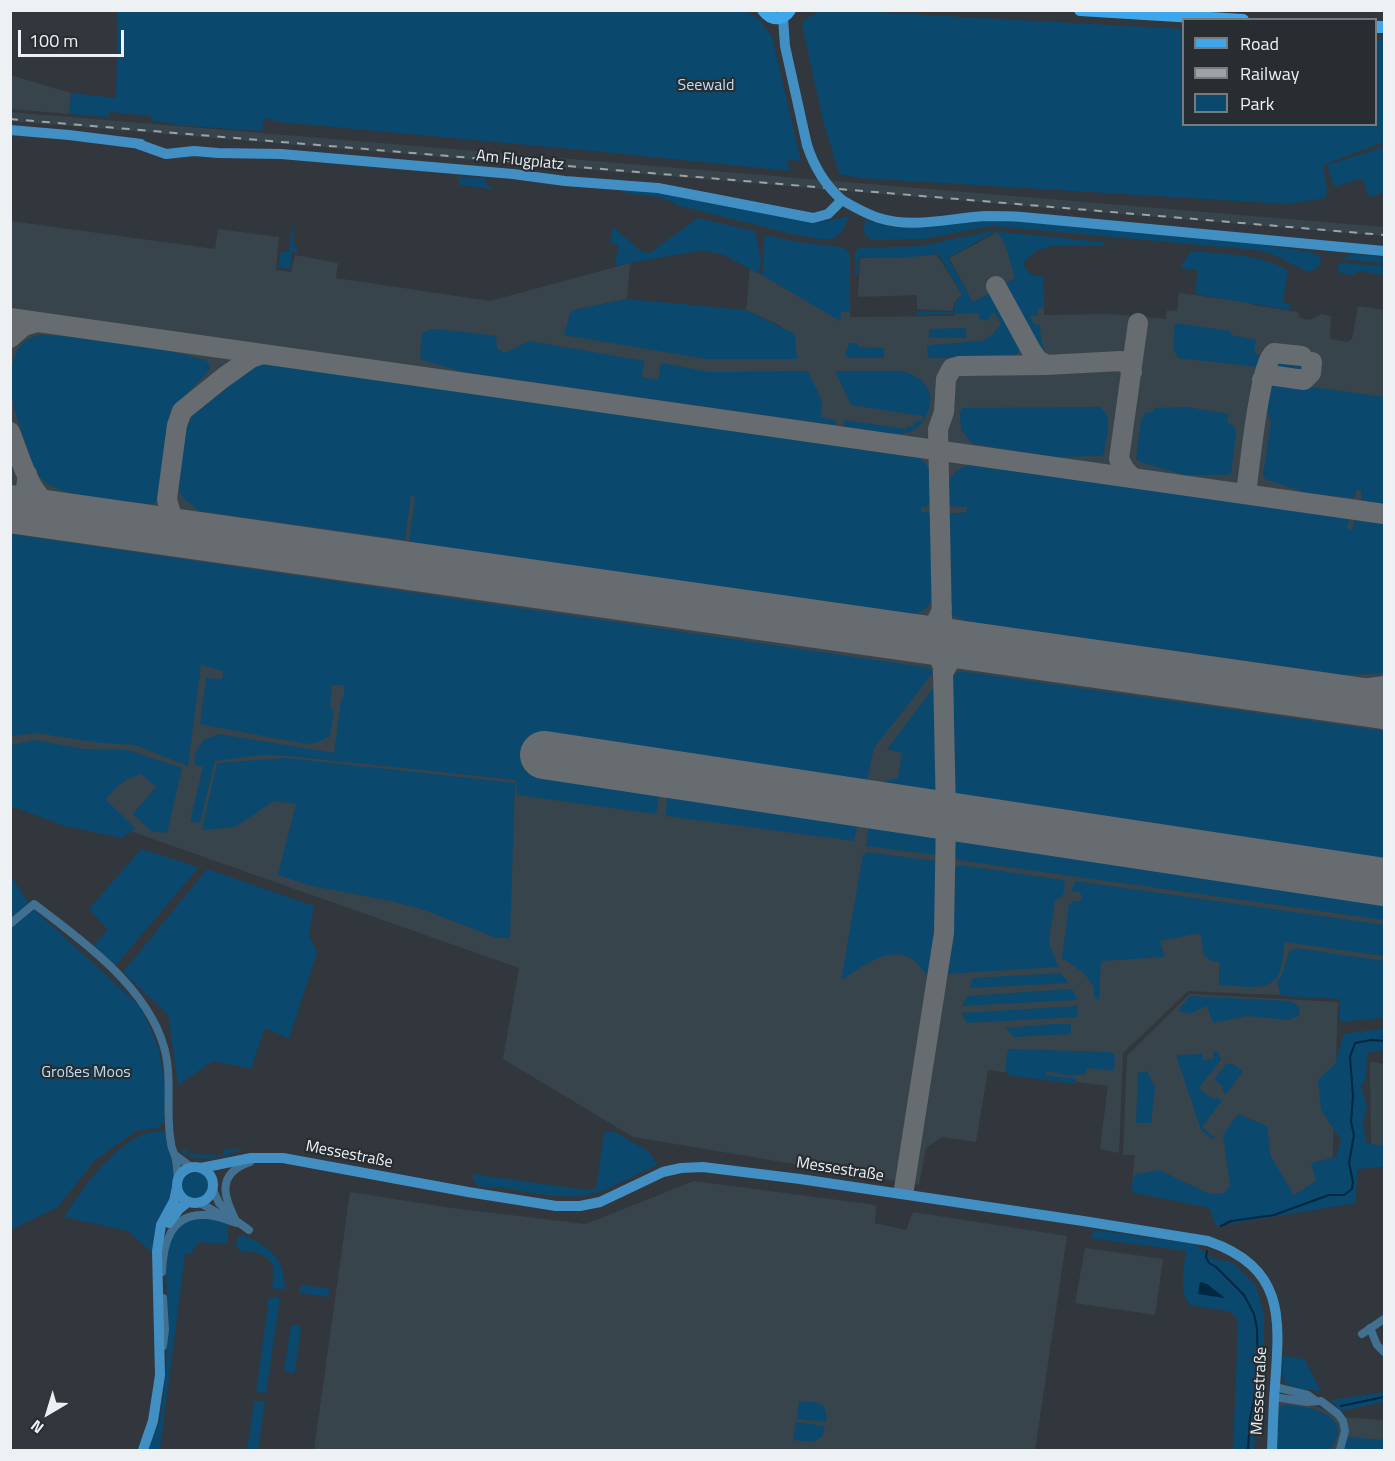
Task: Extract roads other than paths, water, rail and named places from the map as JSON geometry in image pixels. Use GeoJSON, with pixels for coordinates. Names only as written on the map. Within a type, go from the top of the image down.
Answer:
{"type":"FeatureCollection","features":[{"type":"Feature","properties":{"kind":"main road"},"geometry":{"type":"LineString","coordinates":[[1080,10],[1210,18]]}},
{"type":"Feature","properties":{"kind":"street"},"geometry":{"type":"LineString","coordinates":[[777,14],[807,145],[815,169],[842,200],[858,210],[881,219],[919,222],[985,216],[1022,217],[1384,251]]}},
{"type":"Feature","properties":{"kind":"street","name":"Am Flugplatz"},"geometry":{"type":"LineString","coordinates":[[10,130],[78,136],[186,151],[281,154],[513,174],[565,181],[646,186],[813,218],[828,214],[842,200]]}},
{"type":"Feature","properties":{"kind":"street"},"geometry":{"type":"LineString","coordinates":[[10,924],[34,904],[67,928],[105,962],[146,1006],[164,1047],[170,1092],[171,1144],[175,1155],[180,1195],[188,1202],[200,1203],[249,1230]]}},
{"type":"Feature","properties":{"kind":"street"},"geometry":{"type":"LineString","coordinates":[[175,1155],[211,1176],[219,1203],[237,1223]]}},
{"type":"Feature","properties":{"kind":"street"},"geometry":{"type":"LineString","coordinates":[[237,1223],[226,1204],[225,1185],[241,1165],[266,1157]]}},
{"type":"Feature","properties":{"kind":"street","name":"Messestraße"},"geometry":{"type":"LineString","coordinates":[[196,1168],[266,1157],[283,1158],[556,1206],[580,1206],[600,1202],[663,1172],[703,1167],[800,1179],[1208,1241],[1228,1248],[1243,1257],[1260,1274],[1271,1294],[1277,1318],[1278,1356],[1272,1450]]}},
{"type":"Feature","properties":{"kind":"street"},"geometry":{"type":"LineString","coordinates":[[200,1203],[207,1199],[221,1174],[235,1162]]}},
{"type":"Feature","properties":{"kind":"street"},"geometry":{"type":"LineString","coordinates":[[161,1358],[157,1251],[161,1225],[174,1201],[183,1172],[196,1168]]}},
{"type":"Feature","properties":{"kind":"street"},"geometry":{"type":"LineString","coordinates":[[160,1236],[179,1209],[188,1202]]}},
{"type":"Feature","properties":{"kind":"street"},"geometry":{"type":"LineString","coordinates":[[142,1450],[156,1406],[165,1330],[163,1250],[170,1231],[180,1221],[191,1216],[205,1214],[237,1223]]}},
{"type":"Feature","properties":{"kind":"street"},"geometry":{"type":"LineString","coordinates":[[1362,1334],[1384,1319]]}},
{"type":"Feature","properties":{"kind":"street"},"geometry":{"type":"LineString","coordinates":[[1370,1328],[1377,1345],[1384,1352]]}},
{"type":"Feature","properties":{"kind":"street"},"geometry":{"type":"LineString","coordinates":[[1275,1392],[1308,1395],[1316,1401],[1321,1401],[1336,1413],[1343,1421],[1345,1431],[1340,1450]]}},
{"type":"Feature","properties":{"kind":"waterway"},"geometry":{"type":"LineString","coordinates":[[1221,1226],[1231,1221],[1274,1215],[1329,1195],[1344,1195],[1352,1189],[1349,1163],[1354,1135],[1351,1122],[1353,1096],[1350,1057],[1355,1043],[1371,1040],[1384,1041]]}},
{"type":"Feature","properties":{"kind":"waterway"},"geometry":{"type":"LineString","coordinates":[[1207,1251],[1206,1257],[1209,1263],[1244,1295],[1254,1314],[1257,1328],[1258,1380],[1250,1418],[1248,1450]]}},
{"type":"Feature","properties":{"kind":"waterway"},"geometry":{"type":"LineString","coordinates":[[1341,1406],[1384,1397]]}},
{"type":"Feature","properties":{"kind":"railway"},"geometry":{"type":"LineString","coordinates":[[10,119],[1384,235]]}},
{"type":"Feature","properties":{"kind":"park label","name":"Seewald"},"geometry":{"type":"Point","coordinates":[706,86]}},
{"type":"Feature","properties":{"kind":"park label","name":"Großes Moos"},"geometry":{"type":"Point","coordinates":[86,1073]}}]}
